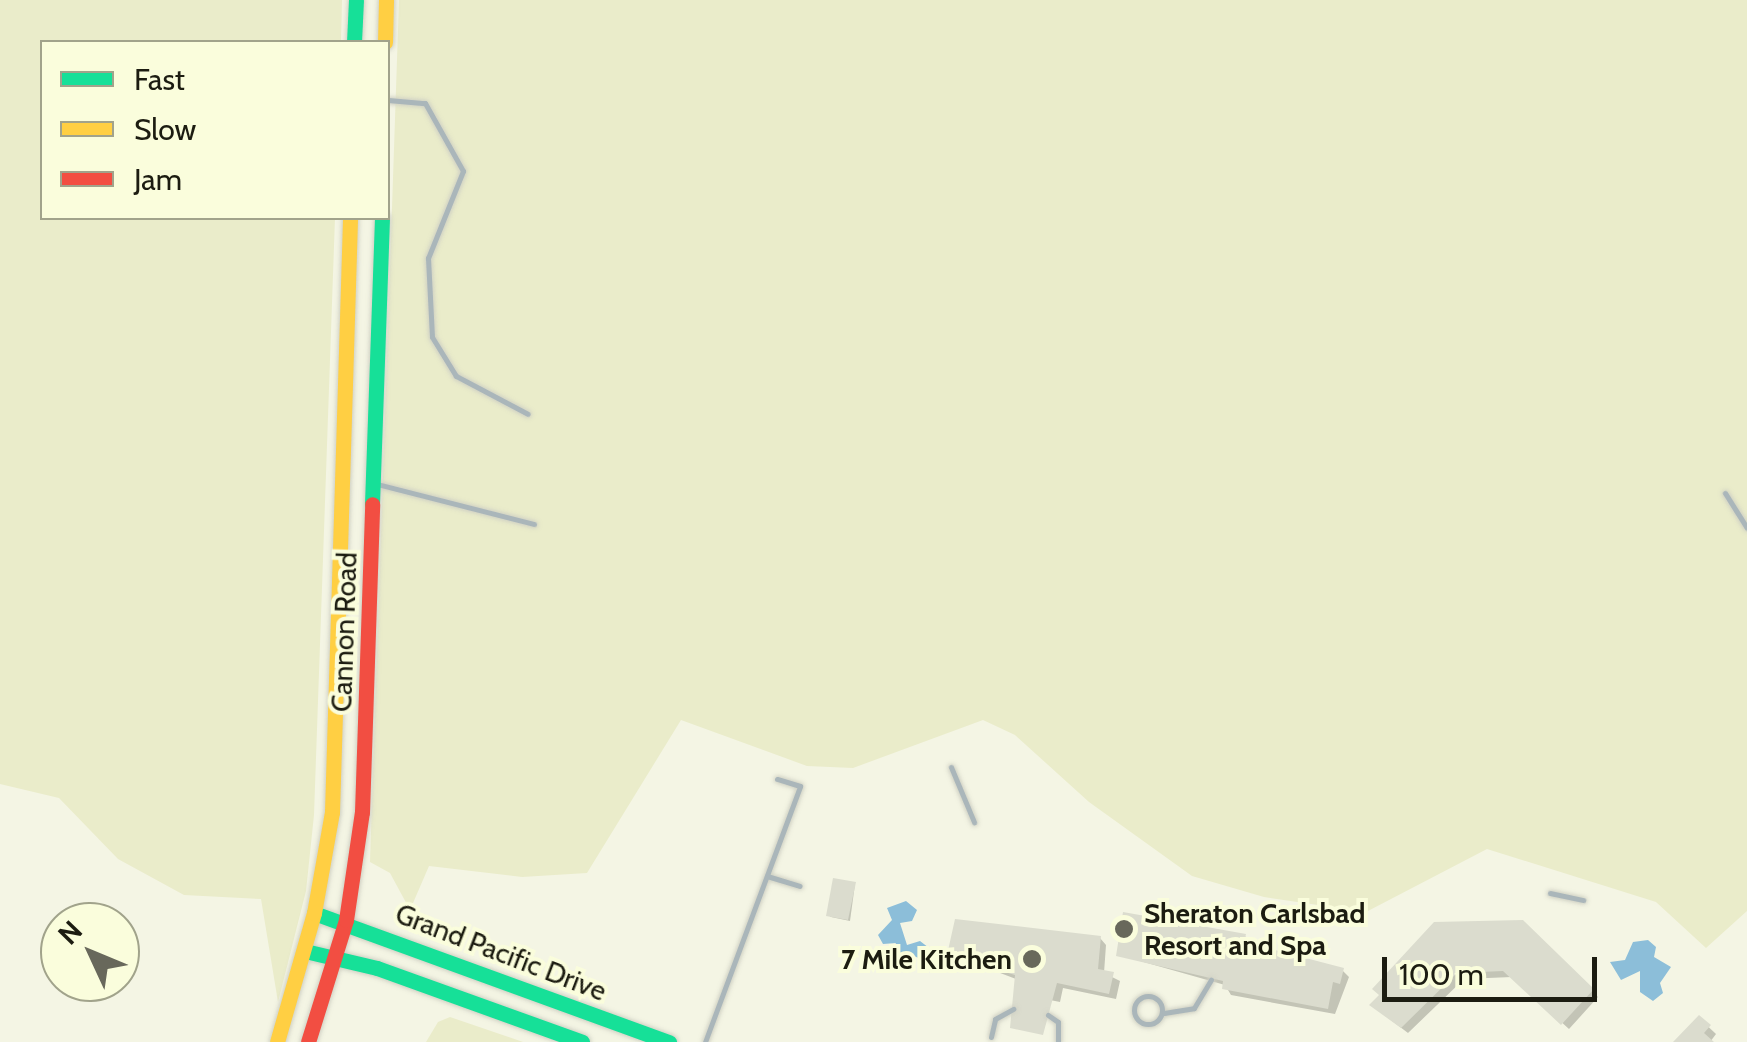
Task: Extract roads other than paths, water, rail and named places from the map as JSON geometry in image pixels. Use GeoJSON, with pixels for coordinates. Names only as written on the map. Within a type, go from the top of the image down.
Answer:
{"type":"FeatureCollection","features":[{"type":"Feature","properties":{"kind":"main road"},"geometry":{"type":"LineString","coordinates":[[354,40],[356,0]]}},
{"type":"Feature","properties":{"kind":"main road"},"geometry":{"type":"LineString","coordinates":[[385,40],[386,0]]}},
{"type":"Feature","properties":{"kind":"main road","name":"Cannon Road"},"geometry":{"type":"LineString","coordinates":[[277,1042],[314,913],[336,756],[350,220]]}},
{"type":"Feature","properties":{"kind":"main road","name":"Cannon Road"},"geometry":{"type":"LineString","coordinates":[[308,1042],[346,920],[362,812],[382,220]]}},
{"type":"Feature","properties":{"kind":"main road","name":"Grand Pacific Drive"},"geometry":{"type":"LineString","coordinates":[[314,913],[346,920],[668,1042]]}},
{"type":"Feature","properties":{"kind":"main road","name":"Grand Pacific Drive"},"geometry":{"type":"LineString","coordinates":[[305,951],[336,958],[582,1042]]}},
{"type":"Feature","properties":{"kind":"main road"},"geometry":{"type":"LineString","coordinates":[[552,1032],[563,1003]]}},
{"type":"Feature","properties":{"kind":"lane"},"geometry":{"type":"LineString","coordinates":[[390,100],[425,104],[463,171],[452,184],[428,258],[432,337],[456,376],[528,414]]}},
{"type":"Feature","properties":{"kind":"lane"},"geometry":{"type":"LineString","coordinates":[[374,484],[534,524]]}},
{"type":"Feature","properties":{"kind":"lane"},"geometry":{"type":"LineString","coordinates":[[1724,492],[1747,528]]}},
{"type":"Feature","properties":{"kind":"lane"},"geometry":{"type":"LineString","coordinates":[[952,766],[974,822]]}},
{"type":"Feature","properties":{"kind":"lane"},"geometry":{"type":"LineString","coordinates":[[705,1042],[800,786],[778,779]]}},
{"type":"Feature","properties":{"kind":"lane"},"geometry":{"type":"LineString","coordinates":[[767,876],[798,886]]}},
{"type":"Feature","properties":{"kind":"lane"},"geometry":{"type":"LineString","coordinates":[[1550,893],[1583,900]]}},
{"type":"Feature","properties":{"kind":"lane"},"geometry":{"type":"LineString","coordinates":[[1164,1013],[1155,997],[1134,1007],[1146,1026],[1164,1013],[1194,1008],[1210,980]]}},
{"type":"Feature","properties":{"kind":"lane"},"geometry":{"type":"LineString","coordinates":[[991,1037],[995,1019],[1013,1009]]}},
{"type":"Feature","properties":{"kind":"lane"},"geometry":{"type":"LineString","coordinates":[[1048,1015],[1060,1030],[1058,1042]]}},
{"type":"Feature","properties":{"kind":"water"},"geometry":{"type":"Polygon","coordinates":[[[906,901],[917,910],[912,921],[900,923],[907,945],[920,941],[933,951],[925,961],[914,956],[904,970],[889,958],[896,943],[883,944],[878,935],[892,920],[887,908],[906,901]]]}},
{"type":"Feature","properties":{"kind":"water"},"geometry":{"type":"Polygon","coordinates":[[[1648,940],[1656,947],[1654,957],[1671,967],[1660,983],[1663,993],[1653,1001],[1640,992],[1640,971],[1621,980],[1610,962],[1625,960],[1633,942],[1648,940]]]}},
{"type":"Feature","properties":{"kind":"place","name":"Sheraton Carlsbad Resort and Spa"},"geometry":{"type":"Point","coordinates":[1124,929]}},
{"type":"Feature","properties":{"kind":"place","name":"7 Mile Kitchen"},"geometry":{"type":"Point","coordinates":[1032,959]}}]}
